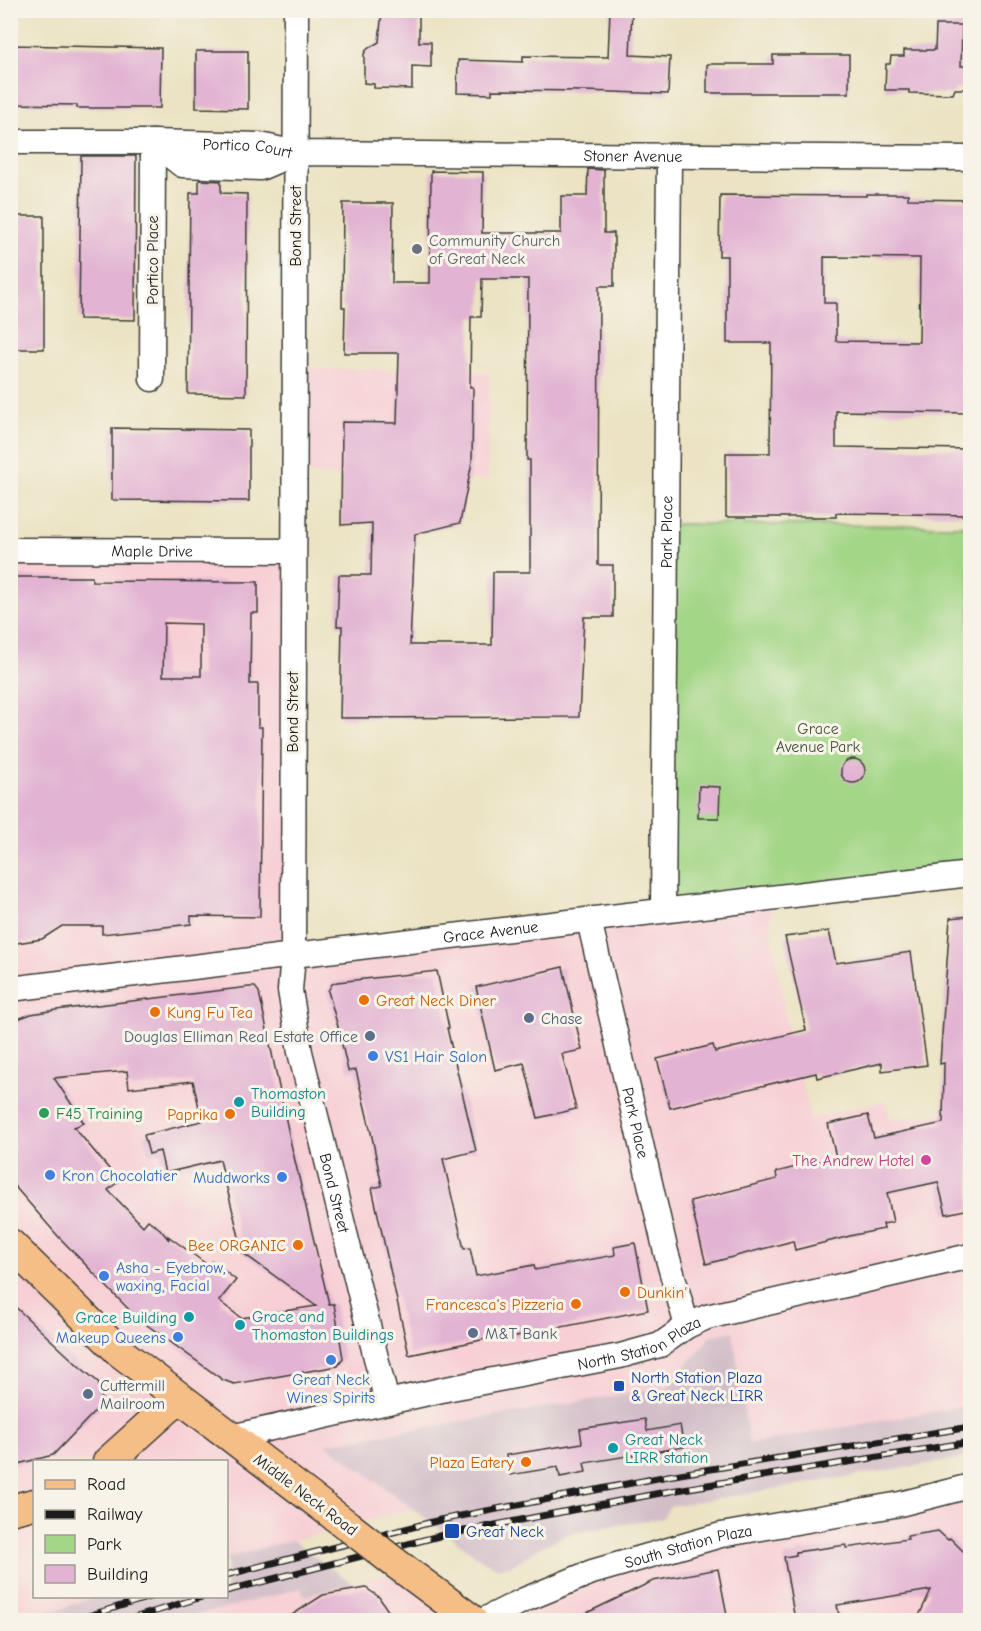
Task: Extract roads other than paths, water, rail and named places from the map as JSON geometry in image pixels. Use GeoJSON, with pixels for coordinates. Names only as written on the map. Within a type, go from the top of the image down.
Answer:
{"type":"FeatureCollection","features":[{"type":"Feature","properties":{"kind":"main road","name":"Middle Neck Road"},"geometry":{"type":"LineString","coordinates":[[10,1244],[113,1345],[179,1398],[472,1620]]}},
{"type":"Feature","properties":{"kind":"main road"},"geometry":{"type":"LineString","coordinates":[[109,1460],[179,1398]]}},
{"type":"Feature","properties":{"kind":"main road"},"geometry":{"type":"LineString","coordinates":[[10,1510],[33,1504]]}},
{"type":"Feature","properties":{"kind":"street","name":"Bond Street"},"geometry":{"type":"LineString","coordinates":[[296,10],[290,990],[300,1052],[387,1402]]}},
{"type":"Feature","properties":{"kind":"street","name":"Portico Court"},"geometry":{"type":"LineString","coordinates":[[10,142],[260,145],[295,153]]}},
{"type":"Feature","properties":{"kind":"street","name":"Portico Place"},"geometry":{"type":"LineString","coordinates":[[152,379],[153,142]]}},
{"type":"Feature","properties":{"kind":"street","name":"Stoner Avenue"},"geometry":{"type":"LineString","coordinates":[[295,153],[970,158]]}},
{"type":"Feature","properties":{"kind":"street","name":"Park Place"},"geometry":{"type":"LineString","coordinates":[[663,910],[669,156]]}},
{"type":"Feature","properties":{"kind":"street","name":"Maple Drive"},"geometry":{"type":"LineString","coordinates":[[10,550],[293,551]]}},
{"type":"Feature","properties":{"kind":"street","name":"Grace Avenue"},"geometry":{"type":"LineString","coordinates":[[10,989],[970,874]]}},
{"type":"Feature","properties":{"kind":"street","name":"Park Place"},"geometry":{"type":"LineString","coordinates":[[589,920],[666,1252],[687,1326]]}},
{"type":"Feature","properties":{"kind":"street","name":"North Station Plaza"},"geometry":{"type":"LineString","coordinates":[[231,1437],[446,1389],[620,1356],[660,1345],[687,1326],[707,1317],[970,1256]]}},
{"type":"Feature","properties":{"kind":"street","name":"South Station Plaza"},"geometry":{"type":"LineString","coordinates":[[484,1620],[569,1581],[632,1559],[727,1533],[900,1504],[970,1486]]}},
{"type":"Feature","properties":{"kind":"street","name":"South Station Plaza"},"geometry":{"type":"LineString","coordinates":[[900,1504],[970,1504]]}},
{"type":"Feature","properties":{"kind":"railway"},"geometry":{"type":"LineString","coordinates":[[228,1574],[440,1520],[668,1476],[970,1427]]}},
{"type":"Feature","properties":{"kind":"railway"},"geometry":{"type":"LineString","coordinates":[[228,1590],[443,1535],[671,1491],[970,1442]]}},
{"type":"Feature","properties":{"kind":"railway"},"geometry":{"type":"LineString","coordinates":[[75,1620],[146,1598]]}},
{"type":"Feature","properties":{"kind":"railway"},"geometry":{"type":"LineString","coordinates":[[127,1620],[198,1598]]}},
{"type":"Feature","properties":{"kind":"place","name":"Community Church of Great Neck"},"geometry":{"type":"Point","coordinates":[417,249]}},
{"type":"Feature","properties":{"kind":"place","name":"Great Neck Diner"},"geometry":{"type":"Point","coordinates":[364,1000]}},
{"type":"Feature","properties":{"kind":"place","name":"Kung Fu Tea"},"geometry":{"type":"Point","coordinates":[155,1012]}},
{"type":"Feature","properties":{"kind":"place","name":"Chase"},"geometry":{"type":"Point","coordinates":[529,1018]}},
{"type":"Feature","properties":{"kind":"place","name":"Douglas Elliman Real Estate Office"},"geometry":{"type":"Point","coordinates":[370,1036]}},
{"type":"Feature","properties":{"kind":"place","name":"VS1 Hair Salon"},"geometry":{"type":"Point","coordinates":[373,1056]}},
{"type":"Feature","properties":{"kind":"place","name":"Thomaston Building"},"geometry":{"type":"Point","coordinates":[239,1102]}},
{"type":"Feature","properties":{"kind":"place","name":"F45 Training"},"geometry":{"type":"Point","coordinates":[44,1113]}},
{"type":"Feature","properties":{"kind":"place","name":"Paprika"},"geometry":{"type":"Point","coordinates":[230,1114]}},
{"type":"Feature","properties":{"kind":"place","name":"The Andrew Hotel"},"geometry":{"type":"Point","coordinates":[926,1160]}},
{"type":"Feature","properties":{"kind":"place","name":"Kron Chocolatier"},"geometry":{"type":"Point","coordinates":[50,1175]}},
{"type":"Feature","properties":{"kind":"place","name":"Muddworks"},"geometry":{"type":"Point","coordinates":[282,1177]}},
{"type":"Feature","properties":{"kind":"place","name":"Bee ORGANIC"},"geometry":{"type":"Point","coordinates":[298,1245]}},
{"type":"Feature","properties":{"kind":"place","name":"Asha - Eyebrow, waxing, Facial"},"geometry":{"type":"Point","coordinates":[104,1276]}},
{"type":"Feature","properties":{"kind":"place","name":"Dunkin'"},"geometry":{"type":"Point","coordinates":[625,1292]}},
{"type":"Feature","properties":{"kind":"place","name":"Francesca's Pizzeria"},"geometry":{"type":"Point","coordinates":[576,1304]}},
{"type":"Feature","properties":{"kind":"place","name":"Grace Building"},"geometry":{"type":"Point","coordinates":[189,1317]}},
{"type":"Feature","properties":{"kind":"place","name":"Grace and Thomaston Buildings"},"geometry":{"type":"Point","coordinates":[240,1325]}},
{"type":"Feature","properties":{"kind":"place","name":"M&T Bank"},"geometry":{"type":"Point","coordinates":[473,1333]}},
{"type":"Feature","properties":{"kind":"place","name":"Makeup Queens"},"geometry":{"type":"Point","coordinates":[178,1337]}},
{"type":"Feature","properties":{"kind":"place","name":"Great Neck Wines Spirits"},"geometry":{"type":"Point","coordinates":[331,1360]}},
{"type":"Feature","properties":{"kind":"place","name":"North Station Plaza & Great Neck LIRR"},"geometry":{"type":"Point","coordinates":[619,1386]}},
{"type":"Feature","properties":{"kind":"place","name":"Cuttermill Mailroom"},"geometry":{"type":"Point","coordinates":[88,1394]}},
{"type":"Feature","properties":{"kind":"place","name":"Great Neck LIRR station"},"geometry":{"type":"Point","coordinates":[613,1448]}},
{"type":"Feature","properties":{"kind":"place","name":"Plaza Eatery"},"geometry":{"type":"Point","coordinates":[526,1462]}},
{"type":"Feature","properties":{"kind":"place","name":"Great Neck"},"geometry":{"type":"Point","coordinates":[452,1531]}},
{"type":"Feature","properties":{"kind":"park label","name":"Grace Avenue Park"},"geometry":{"type":"Point","coordinates":[818,737]}}]}
